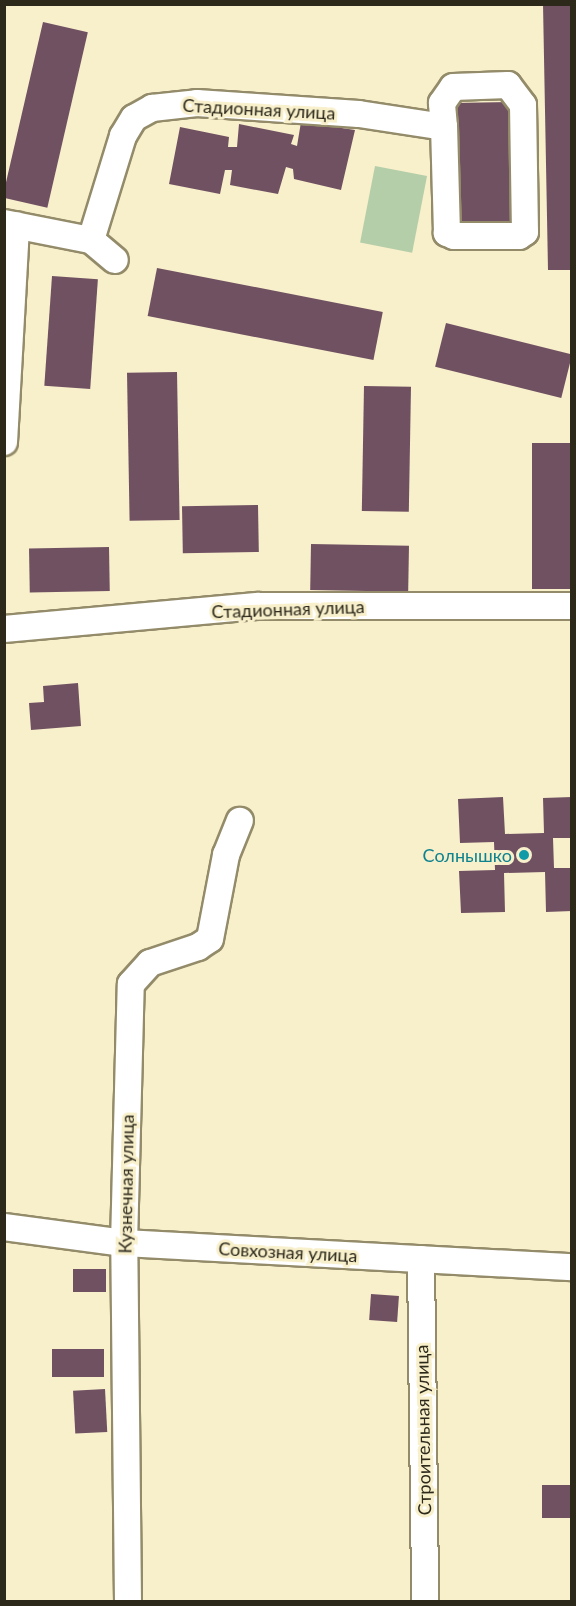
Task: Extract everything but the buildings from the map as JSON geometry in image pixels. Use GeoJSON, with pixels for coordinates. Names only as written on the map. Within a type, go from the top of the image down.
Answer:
{"type":"FeatureCollection","features":[{"type":"Feature","properties":{"kind":"street"},"geometry":{"type":"LineString","coordinates":[[508,85],[518,94],[523,105],[525,232],[508,236],[454,236],[447,233],[444,127],[442,103],[453,87],[508,85]]}},
{"type":"Feature","properties":{"kind":"street","name":"Стадионная улица"},"geometry":{"type":"LineString","coordinates":[[91,240],[123,136],[134,118],[152,108],[197,103],[359,114],[444,127]]}},
{"type":"Feature","properties":{"kind":"street"},"geometry":{"type":"LineString","coordinates":[[4,441],[10,224],[91,240],[115,260]]}},
{"type":"Feature","properties":{"kind":"street","name":"Стадионная улица"},"geometry":{"type":"LineString","coordinates":[[4,628],[259,606],[572,606]]}},
{"type":"Feature","properties":{"kind":"street","name":"Кузнечная улица"},"geometry":{"type":"LineString","coordinates":[[128,1602],[124,1244],[131,984],[150,963],[198,947],[210,939],[226,855],[240,820]]}},
{"type":"Feature","properties":{"kind":"street","name":"Совхозная улица"},"geometry":{"type":"LineString","coordinates":[[4,1227],[124,1244],[572,1267]]}},
{"type":"Feature","properties":{"kind":"street","name":"Строительная улица"},"geometry":{"type":"LineString","coordinates":[[421,1259],[425,1602]]}},
{"type":"Feature","properties":{"kind":"green space"},"geometry":{"type":"Polygon","coordinates":[[[375,166],[427,176],[412,253],[360,243],[375,166]]]}},
{"type":"Feature","properties":{"kind":"place","name":"Солнышко"},"geometry":{"type":"Point","coordinates":[524,855]}}]}
